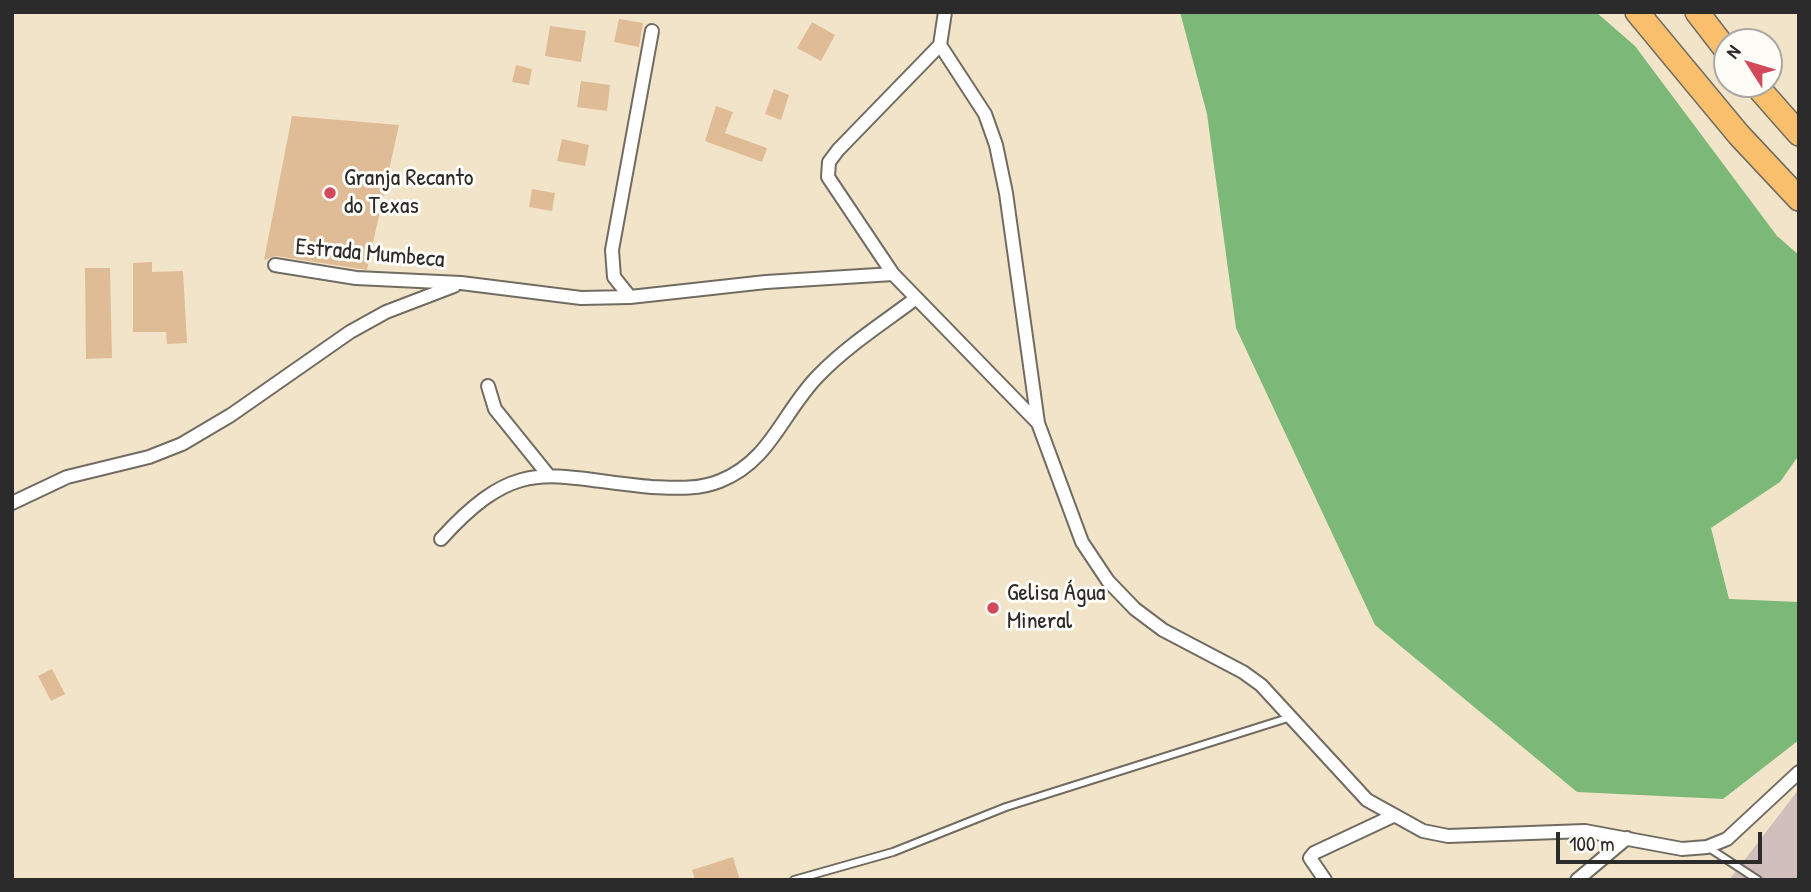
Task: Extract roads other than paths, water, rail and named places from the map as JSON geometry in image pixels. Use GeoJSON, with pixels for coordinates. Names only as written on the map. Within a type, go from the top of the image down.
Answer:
{"type":"FeatureCollection","features":[{"type":"Feature","properties":{"kind":"highway"},"geometry":{"type":"LineString","coordinates":[[1637,12],[1732,127],[1799,199]]}},
{"type":"Feature","properties":{"kind":"highway"},"geometry":{"type":"LineString","coordinates":[[1697,12],[1713,33]]}},
{"type":"Feature","properties":{"kind":"highway"},"geometry":{"type":"LineString","coordinates":[[1767,98],[1799,134]]}},
{"type":"Feature","properties":{"kind":"street"},"geometry":{"type":"LineString","coordinates":[[945,12],[940,45],[829,162],[828,177],[893,274],[1038,423]]}},
{"type":"Feature","properties":{"kind":"street"},"geometry":{"type":"LineString","coordinates":[[631,298],[614,277],[612,250],[652,31]]}},
{"type":"Feature","properties":{"kind":"street"},"geometry":{"type":"LineString","coordinates":[[940,45],[985,114],[996,145],[1006,193],[1038,423],[1082,542],[1108,582],[1135,609],[1163,630],[1243,672],[1293,717],[1352,786],[1393,816],[1423,831],[1448,836],[1585,831],[1682,849],[1707,847],[1727,839],[1799,772]]}},
{"type":"Feature","properties":{"kind":"street","name":"Estrada Mumbeca"},"geometry":{"type":"LineString","coordinates":[[275,265],[356,278],[461,283],[580,298],[631,298],[766,282],[893,274]]}},
{"type":"Feature","properties":{"kind":"street"},"geometry":{"type":"LineString","coordinates":[[12,503],[67,477],[149,457],[182,444],[232,415],[350,332],[386,312],[461,283]]}},
{"type":"Feature","properties":{"kind":"street"},"geometry":{"type":"LineString","coordinates":[[441,539],[484,496],[508,484],[549,476],[700,488],[742,471],[770,446],[790,411],[820,373],[915,299]]}},
{"type":"Feature","properties":{"kind":"street"},"geometry":{"type":"LineString","coordinates":[[488,386],[495,409],[549,476]]}},
{"type":"Feature","properties":{"kind":"street"},"geometry":{"type":"LineString","coordinates":[[1325,880],[1310,858],[1314,853],[1393,816]]}},
{"type":"Feature","properties":{"kind":"street"},"geometry":{"type":"LineString","coordinates":[[1577,880],[1606,858],[1626,838]]}},
{"type":"Feature","properties":{"kind":"lane"},"geometry":{"type":"LineString","coordinates":[[794,880],[893,852],[1006,807],[1293,717]]}},
{"type":"Feature","properties":{"kind":"lane"},"geometry":{"type":"LineString","coordinates":[[1707,847],[1758,880]]}},
{"type":"Feature","properties":{"kind":"place","name":"Granja Recanto do Texas"},"geometry":{"type":"Point","coordinates":[330,193]}},
{"type":"Feature","properties":{"kind":"place","name":"Gelisa Água Mineral"},"geometry":{"type":"Point","coordinates":[993,608]}}]}
